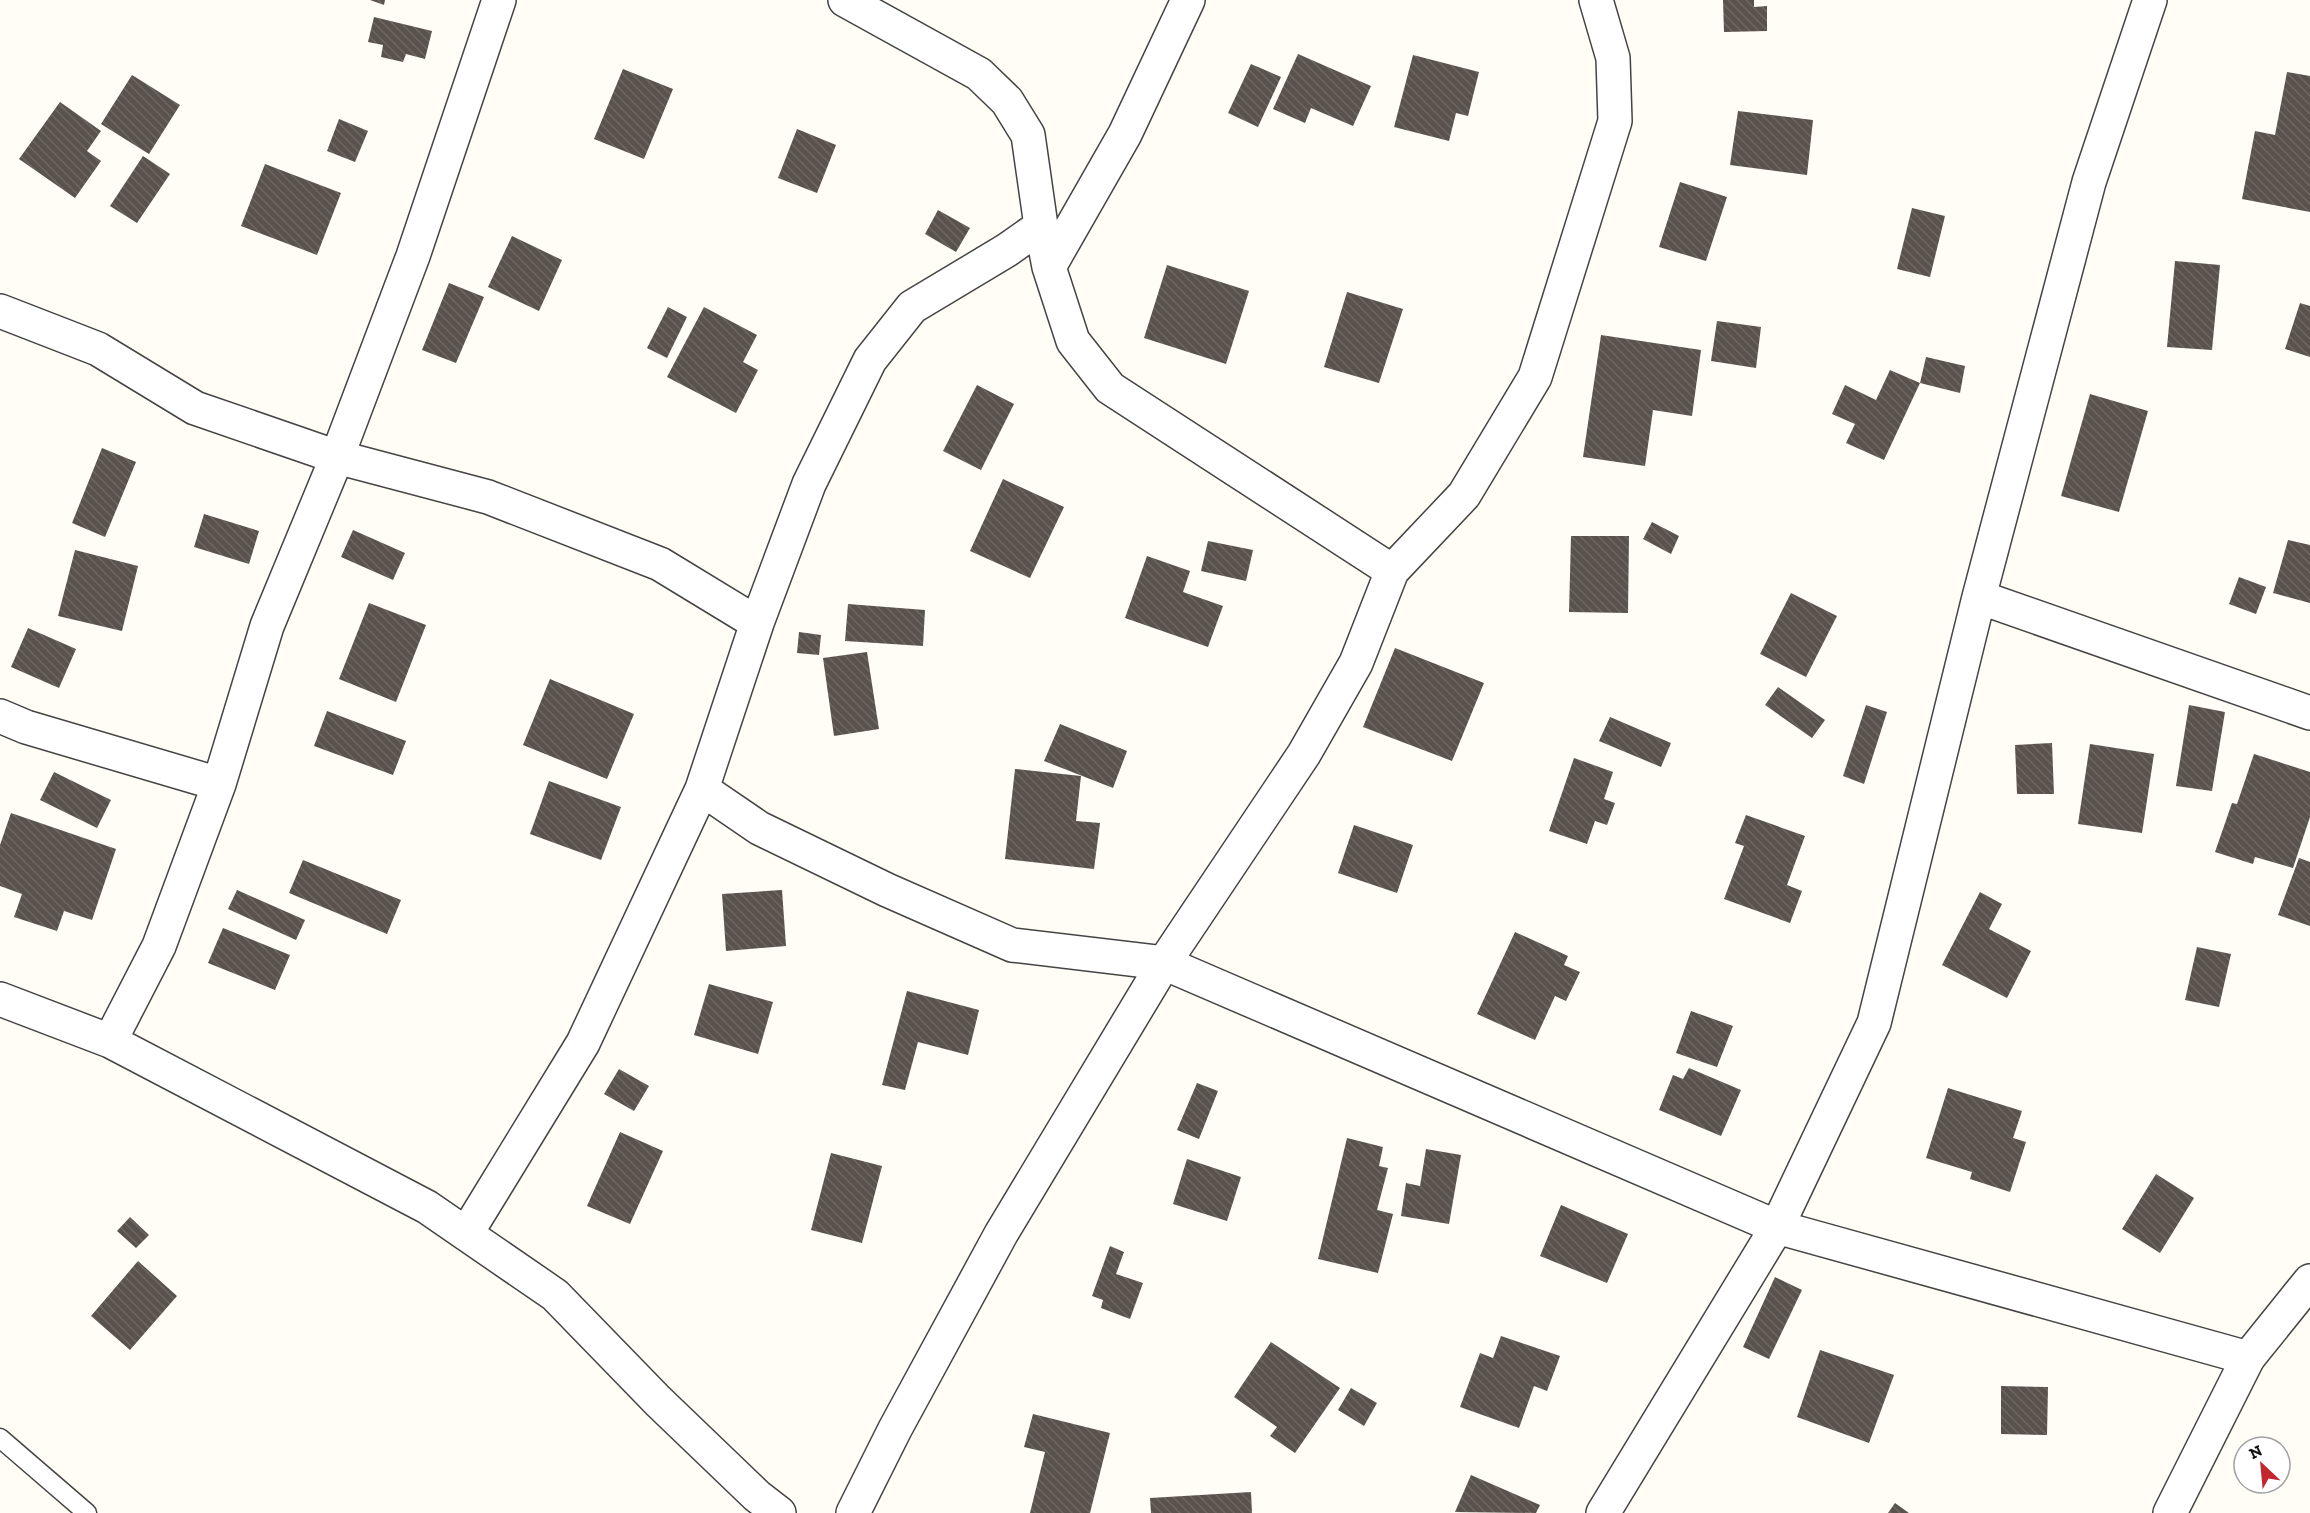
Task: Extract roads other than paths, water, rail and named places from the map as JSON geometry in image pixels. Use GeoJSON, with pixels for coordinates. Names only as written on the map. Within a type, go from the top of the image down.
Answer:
{"type":"FeatureCollection","features":[{"type":"Feature","properties":{"kind":"street"},"geometry":{"type":"LineString","coordinates":[[110,1041],[159,946],[219,784],[267,626],[337,457],[413,256],[499,0]]}},
{"type":"Feature","properties":{"kind":"street"},"geometry":{"type":"LineString","coordinates":[[845,0],[979,74],[1008,101],[1028,135],[1049,267],[1073,341],[1110,388],[1392,571]]}},
{"type":"Feature","properties":{"kind":"street"},"geometry":{"type":"LineString","coordinates":[[1049,267],[1125,134],[1188,0]]}},
{"type":"Feature","properties":{"kind":"street"},"geometry":{"type":"LineString","coordinates":[[853,1513],[895,1429],[1001,1234],[1164,963],[1304,754],[1356,663],[1392,571],[1464,495],[1535,377],[1616,121],[1613,58],[1596,0]]}},
{"type":"Feature","properties":{"kind":"street"},"geometry":{"type":"LineString","coordinates":[[1603,1513],[1777,1227],[1874,1023],[1979,597],[2089,182],[2150,0]]}},
{"type":"Feature","properties":{"kind":"street"},"geometry":{"type":"LineString","coordinates":[[466,1234],[583,1043],[702,789],[757,622],[809,484],[870,360],[912,307],[1007,250],[1041,226]]}},
{"type":"Feature","properties":{"kind":"street"},"geometry":{"type":"LineString","coordinates":[[0,311],[98,349],[195,408],[337,457],[488,497],[660,564],[757,622]]}},
{"type":"Feature","properties":{"kind":"street"},"geometry":{"type":"LineString","coordinates":[[1979,597],[2310,713]]}},
{"type":"Feature","properties":{"kind":"street"},"geometry":{"type":"LineString","coordinates":[[0,716],[26,728],[219,784]]}},
{"type":"Feature","properties":{"kind":"street"},"geometry":{"type":"LineString","coordinates":[[702,789],[759,828],[887,890],[1012,945],[1164,963],[1777,1227],[2248,1358]]}},
{"type":"Feature","properties":{"kind":"street"},"geometry":{"type":"LineString","coordinates":[[0,999],[110,1041],[427,1207],[555,1295],[658,1401],[757,1496],[779,1513]]}},
{"type":"Feature","properties":{"kind":"street"},"geometry":{"type":"LineString","coordinates":[[2170,1513],[2248,1358],[2310,1281]]}},
{"type":"Feature","properties":{"kind":"lane"},"geometry":{"type":"LineString","coordinates":[[0,1438],[87,1513]]}}]}
